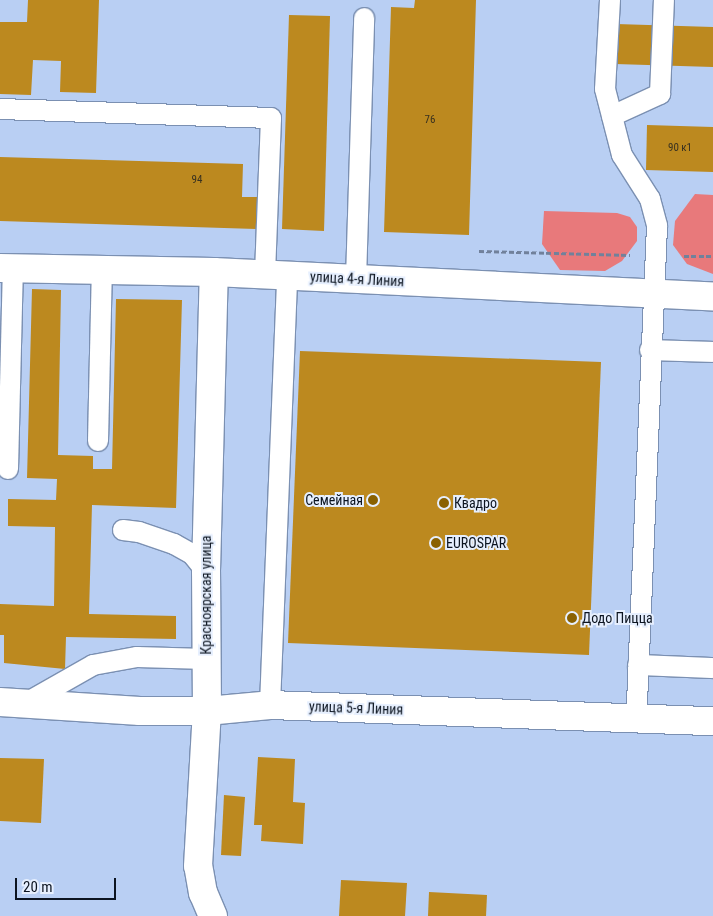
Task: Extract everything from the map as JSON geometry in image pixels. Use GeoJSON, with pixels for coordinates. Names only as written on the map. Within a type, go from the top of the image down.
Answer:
{"type":"FeatureCollection","features":[{"type":"Feature","properties":{"kind":"street","name":"улица 4-я Линия"},"geometry":{"type":"LineString","coordinates":[[7,268],[214,272],[713,296]]}},
{"type":"Feature","properties":{"kind":"street","name":"Красноярская улица"},"geometry":{"type":"LineString","coordinates":[[213,916],[203,893],[198,866],[207,711],[206,571],[214,272]]}},
{"type":"Feature","properties":{"kind":"street","name":"улица 5-я Линия"},"geometry":{"type":"LineString","coordinates":[[0,702],[28,702],[140,711],[207,711],[270,704],[713,721]]}},
{"type":"Feature","properties":{"kind":"lane"},"geometry":{"type":"LineString","coordinates":[[610,0],[606,89],[622,155],[650,199],[657,226],[657,256],[650,350],[636,719]]}},
{"type":"Feature","properties":{"kind":"lane"},"geometry":{"type":"LineString","coordinates":[[612,116],[660,94],[664,0]]}},
{"type":"Feature","properties":{"kind":"lane"},"geometry":{"type":"LineString","coordinates":[[356,279],[364,18]]}},
{"type":"Feature","properties":{"kind":"lane"},"geometry":{"type":"LineString","coordinates":[[0,109],[271,118],[276,275],[270,704]]}},
{"type":"Feature","properties":{"kind":"lane"},"geometry":{"type":"LineString","coordinates":[[7,268],[8,469]]}},
{"type":"Feature","properties":{"kind":"lane"},"geometry":{"type":"LineString","coordinates":[[98,441],[102,271]]}},
{"type":"Feature","properties":{"kind":"lane"},"geometry":{"type":"LineString","coordinates":[[650,350],[713,352]]}},
{"type":"Feature","properties":{"kind":"lane"},"geometry":{"type":"LineString","coordinates":[[123,530],[139,532],[174,544],[192,554],[206,571]]}},
{"type":"Feature","properties":{"kind":"lane"},"geometry":{"type":"LineString","coordinates":[[28,702],[93,666],[137,657],[206,659]]}},
{"type":"Feature","properties":{"kind":"lane"},"geometry":{"type":"LineString","coordinates":[[638,665],[713,668]]}},
{"type":"Feature","properties":{"kind":"path"},"geometry":{"type":"LineString","coordinates":[[479,251],[713,256]]}},
{"type":"Feature","properties":{"kind":"shaded area"},"geometry":{"type":"Polygon","coordinates":[[[695,194],[713,195],[713,274],[687,264],[673,245],[675,221],[695,194]]]}},
{"type":"Feature","properties":{"kind":"shaded area"},"geometry":{"type":"Polygon","coordinates":[[[544,211],[617,213],[630,217],[637,227],[637,241],[622,261],[605,271],[560,270],[542,244],[544,211]]]}},
{"type":"Feature","properties":{"kind":"building"},"geometry":{"type":"Polygon","coordinates":[[[28,0],[99,0],[96,93],[60,92],[61,61],[33,60],[31,95],[0,94],[0,22],[27,22],[28,0]]]}},
{"type":"Feature","properties":{"kind":"building"},"geometry":{"type":"Polygon","coordinates":[[[415,0],[476,0],[469,235],[384,232],[391,7],[414,8],[415,0]]]}},
{"type":"Feature","properties":{"kind":"building"},"geometry":{"type":"Polygon","coordinates":[[[289,15],[330,16],[324,231],[282,229],[289,15]]]}},
{"type":"Feature","properties":{"kind":"building"},"geometry":{"type":"Polygon","coordinates":[[[616,24],[713,27],[713,67],[615,64],[616,24]]]}},
{"type":"Feature","properties":{"kind":"building"},"geometry":{"type":"Polygon","coordinates":[[[647,125],[713,127],[713,172],[646,170],[647,125]]]}},
{"type":"Feature","properties":{"kind":"building"},"geometry":{"type":"Polygon","coordinates":[[[0,157],[243,164],[242,197],[259,197],[258,229],[0,221],[0,157]]]}},
{"type":"Feature","properties":{"kind":"building"},"geometry":{"type":"Polygon","coordinates":[[[32,289],[61,290],[58,455],[93,456],[93,469],[112,469],[116,299],[182,300],[176,508],[92,505],[89,614],[176,616],[176,639],[66,637],[65,669],[4,663],[4,635],[0,635],[0,604],[54,606],[55,527],[8,526],[8,499],[56,500],[57,479],[27,478],[32,289]]]}},
{"type":"Feature","properties":{"kind":"building","name":"Квадро"},"geometry":{"type":"Polygon","coordinates":[[[300,351],[601,362],[589,655],[288,643],[300,351]]]}},
{"type":"Feature","properties":{"kind":"building"},"geometry":{"type":"Polygon","coordinates":[[[258,757],[295,759],[293,802],[305,803],[303,844],[261,841],[262,825],[254,825],[258,757]]]}},
{"type":"Feature","properties":{"kind":"building"},"geometry":{"type":"Polygon","coordinates":[[[0,758],[44,759],[41,823],[0,821],[0,758]]]}},
{"type":"Feature","properties":{"kind":"building"},"geometry":{"type":"Polygon","coordinates":[[[224,795],[245,797],[241,856],[221,855],[224,795]]]}},
{"type":"Feature","properties":{"kind":"building"},"geometry":{"type":"Polygon","coordinates":[[[341,880],[407,883],[405,916],[339,916],[341,880]]]}},
{"type":"Feature","properties":{"kind":"building"},"geometry":{"type":"Polygon","coordinates":[[[429,892],[487,895],[486,916],[428,916],[429,892]]]}},
{"type":"Feature","properties":{"kind":"place","name":"Семейная"},"geometry":{"type":"Point","coordinates":[373,500]}},
{"type":"Feature","properties":{"kind":"place","name":"Квадро"},"geometry":{"type":"Point","coordinates":[444,503]}},
{"type":"Feature","properties":{"kind":"place","name":"EUROSPAR"},"geometry":{"type":"Point","coordinates":[436,543]}},
{"type":"Feature","properties":{"kind":"place","name":"Додо Пицца"},"geometry":{"type":"Point","coordinates":[572,618]}}]}
